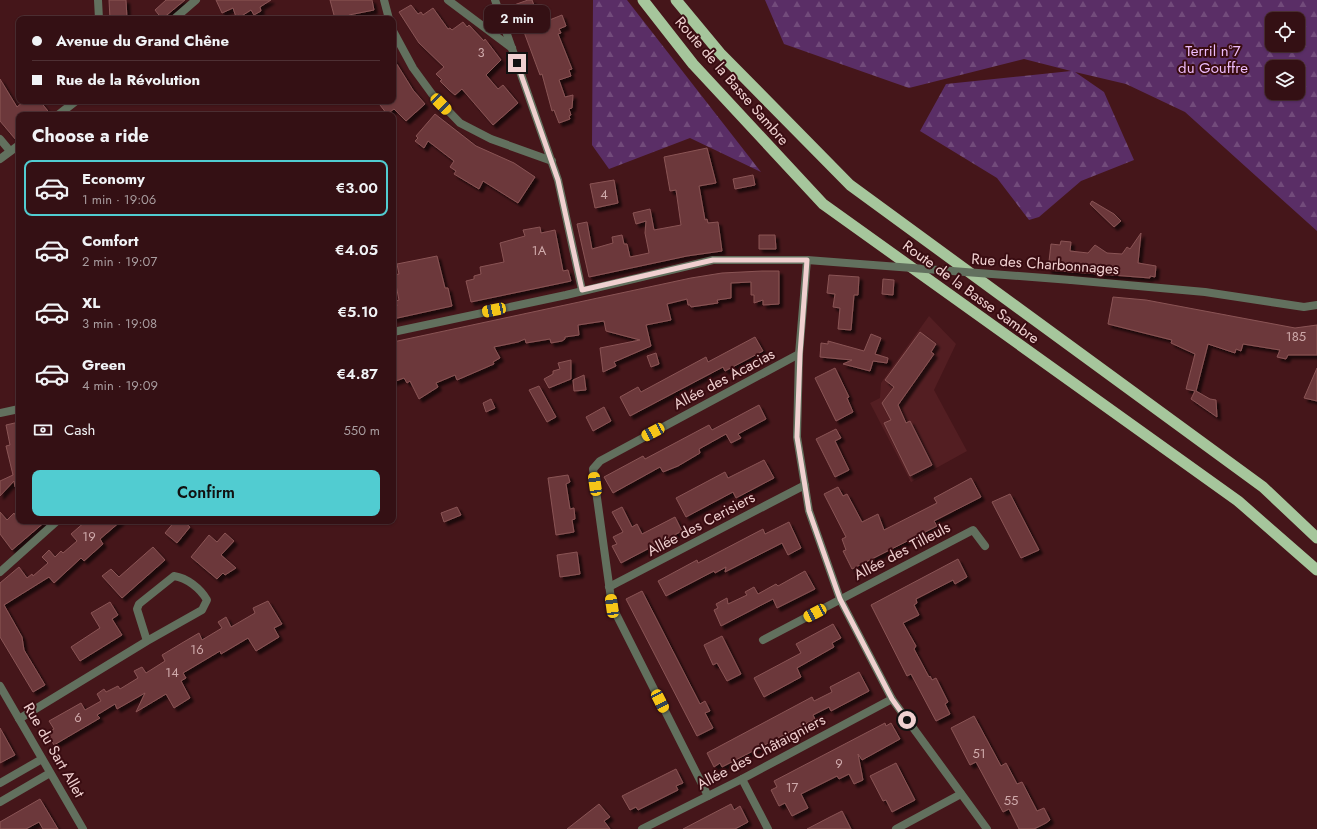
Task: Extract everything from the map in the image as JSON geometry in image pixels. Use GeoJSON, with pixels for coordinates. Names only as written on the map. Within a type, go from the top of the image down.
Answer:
{"type":"FeatureCollection","features":[{"type":"Feature","properties":{"kind":"highway","name":"Route de la Basse Sambre"},"geometry":{"type":"LineString","coordinates":[[643,0],[693,64],[823,204],[1238,501],[1317,570]]}},
{"type":"Feature","properties":{"kind":"highway","name":"Route de la Basse Sambre"},"geometry":{"type":"LineString","coordinates":[[676,0],[720,53],[850,185],[1263,487],[1317,538]]}},
{"type":"Feature","properties":{"kind":"street"},"geometry":{"type":"LineString","coordinates":[[98,0],[99,16]]}},
{"type":"Feature","properties":{"kind":"street"},"geometry":{"type":"LineString","coordinates":[[177,16],[196,0]]}},
{"type":"Feature","properties":{"kind":"street"},"geometry":{"type":"LineString","coordinates":[[384,0],[388,16]]}},
{"type":"Feature","properties":{"kind":"street"},"geometry":{"type":"LineString","coordinates":[[448,0],[512,49]]}},
{"type":"Feature","properties":{"kind":"street"},"geometry":{"type":"LineString","coordinates":[[495,0],[558,180],[582,290]]}},
{"type":"Feature","properties":{"kind":"street"},"geometry":{"type":"LineString","coordinates":[[396,36],[413,68],[432,94],[460,123],[491,139],[552,161]]}},
{"type":"Feature","properties":{"kind":"street"},"geometry":{"type":"LineString","coordinates":[[62,112],[72,104]]}},
{"type":"Feature","properties":{"kind":"street"},"geometry":{"type":"LineString","coordinates":[[0,139],[10,151]]}},
{"type":"Feature","properties":{"kind":"street"},"geometry":{"type":"LineString","coordinates":[[0,159],[16,147]]}},
{"type":"Feature","properties":{"kind":"street","name":"Rue des Charbonnages"},"geometry":{"type":"LineString","coordinates":[[396,331],[713,260],[807,260],[1071,280],[1205,292],[1304,307],[1317,305]]}},
{"type":"Feature","properties":{"kind":"street"},"geometry":{"type":"LineString","coordinates":[[807,260],[800,354],[797,437],[809,511],[840,599],[892,699],[986,829]]}},
{"type":"Feature","properties":{"kind":"street","name":"Allée des Acacias"},"geometry":{"type":"LineString","coordinates":[[708,796],[612,606],[593,469],[600,461],[800,354]]}},
{"type":"Feature","properties":{"kind":"street"},"geometry":{"type":"LineString","coordinates":[[0,413],[16,410]]}},
{"type":"Feature","properties":{"kind":"street","name":"Allée des Cerisiers"},"geometry":{"type":"LineString","coordinates":[[609,588],[805,485]]}},
{"type":"Feature","properties":{"kind":"street"},"geometry":{"type":"LineString","coordinates":[[0,572],[54,524]]}},
{"type":"Feature","properties":{"kind":"street","name":"Allée des Tilleuls"},"geometry":{"type":"LineString","coordinates":[[763,640],[973,530],[985,546]]}},
{"type":"Feature","properties":{"kind":"street"},"geometry":{"type":"LineString","coordinates":[[20,719],[202,610],[207,600],[204,594],[189,582],[174,576],[139,604],[137,609],[148,641]]}},
{"type":"Feature","properties":{"kind":"street","name":"Rue du Sart Allet"},"geometry":{"type":"LineString","coordinates":[[0,686],[83,829]]}},
{"type":"Feature","properties":{"kind":"street","name":"Allée des Châtaigniers"},"geometry":{"type":"LineString","coordinates":[[642,829],[742,779],[892,699]]}},
{"type":"Feature","properties":{"kind":"street"},"geometry":{"type":"LineString","coordinates":[[0,783],[42,759]]}},
{"type":"Feature","properties":{"kind":"street"},"geometry":{"type":"LineString","coordinates":[[0,802],[50,773]]}},
{"type":"Feature","properties":{"kind":"street"},"geometry":{"type":"LineString","coordinates":[[742,779],[768,829]]}},
{"type":"Feature","properties":{"kind":"street"},"geometry":{"type":"LineString","coordinates":[[896,829],[961,794]]}},
{"type":"Feature","properties":{"kind":"shaded area"},"geometry":{"type":"Polygon","coordinates":[[[929,316],[956,344],[934,390],[967,451],[911,482],[870,403],[880,398],[881,383],[929,316]]]}},
{"type":"Feature","properties":{"kind":"green space"},"geometry":{"type":"Polygon","coordinates":[[[593,0],[627,0],[761,172],[690,138],[609,169],[592,145],[593,0]]]}},
{"type":"Feature","properties":{"kind":"green space","name":"Terril n°7 du Gouffre"},"geometry":{"type":"Polygon","coordinates":[[[765,0],[1317,0],[1317,231],[1185,112],[1126,84],[1075,72],[1104,92],[1134,160],[1081,181],[1039,217],[1029,220],[997,178],[920,131],[946,84],[1071,71],[1024,59],[909,88],[784,44],[765,0]]]}},
{"type":"Feature","properties":{"kind":"building"},"geometry":{"type":"Polygon","coordinates":[[[109,0],[126,0],[127,16],[110,16],[109,0]]]}},
{"type":"Feature","properties":{"kind":"building"},"geometry":{"type":"Polygon","coordinates":[[[166,0],[185,0],[166,16],[160,16],[155,10],[166,0]]]}},
{"type":"Feature","properties":{"kind":"building"},"geometry":{"type":"Polygon","coordinates":[[[216,0],[271,0],[260,7],[261,11],[254,15],[251,10],[242,16],[236,16],[233,8],[222,13],[216,0]]]}},
{"type":"Feature","properties":{"kind":"building"},"geometry":{"type":"Polygon","coordinates":[[[330,0],[372,0],[374,10],[349,16],[334,16],[330,0]]]}},
{"type":"Feature","properties":{"kind":"building"},"geometry":{"type":"Polygon","coordinates":[[[532,0],[540,21],[546,18],[547,21],[562,15],[566,26],[559,29],[561,33],[558,34],[572,69],[569,70],[571,76],[559,80],[565,97],[573,95],[572,108],[569,109],[571,115],[569,116],[570,119],[559,123],[554,110],[552,111],[542,74],[540,75],[514,5],[532,0]]]}},
{"type":"Feature","properties":{"kind":"building"},"geometry":{"type":"Polygon","coordinates":[[[411,5],[418,14],[421,12],[423,15],[433,8],[448,29],[450,28],[452,30],[463,22],[467,27],[469,25],[484,41],[485,39],[501,60],[486,75],[498,89],[503,85],[518,103],[493,125],[462,89],[455,95],[440,81],[442,80],[436,74],[444,67],[419,43],[399,12],[411,5]]]}},
{"type":"Feature","properties":{"kind":"building"},"geometry":{"type":"Polygon","coordinates":[[[396,63],[413,90],[425,104],[406,121],[394,109],[390,112],[385,112],[380,105],[396,104],[396,63]]]}},
{"type":"Feature","properties":{"kind":"building"},"geometry":{"type":"Polygon","coordinates":[[[0,79],[17,107],[20,104],[42,104],[49,112],[16,112],[16,140],[0,121],[0,79]]]}},
{"type":"Feature","properties":{"kind":"building"},"geometry":{"type":"Polygon","coordinates":[[[435,114],[476,146],[514,163],[535,177],[518,203],[483,181],[479,189],[454,174],[456,171],[450,167],[454,161],[428,141],[424,148],[415,141],[418,138],[416,136],[435,114]]]}},
{"type":"Feature","properties":{"kind":"building"},"geometry":{"type":"Polygon","coordinates":[[[707,148],[716,183],[699,186],[705,220],[707,219],[708,223],[718,222],[722,251],[687,256],[589,277],[577,224],[587,222],[592,249],[613,243],[612,237],[622,235],[624,244],[627,244],[630,257],[649,253],[645,233],[646,221],[636,224],[633,213],[650,209],[654,230],[681,225],[676,190],[670,191],[664,157],[707,148]]]}},
{"type":"Feature","properties":{"kind":"building"},"geometry":{"type":"Polygon","coordinates":[[[753,175],[755,185],[735,189],[733,179],[753,175]]]}},
{"type":"Feature","properties":{"kind":"building"},"geometry":{"type":"Polygon","coordinates":[[[614,180],[618,203],[595,208],[590,184],[614,180]]]}},
{"type":"Feature","properties":{"kind":"building"},"geometry":{"type":"Polygon","coordinates":[[[1092,201],[1114,214],[1121,221],[1114,227],[1090,204],[1092,201]]]}},
{"type":"Feature","properties":{"kind":"building"},"geometry":{"type":"Polygon","coordinates":[[[540,227],[541,233],[555,230],[563,271],[568,270],[571,281],[471,302],[466,281],[474,279],[474,276],[481,274],[480,267],[504,262],[500,243],[525,236],[523,230],[540,227]]]}},
{"type":"Feature","properties":{"kind":"building"},"geometry":{"type":"Polygon","coordinates":[[[1141,233],[1138,263],[1156,266],[1155,277],[1150,276],[1150,278],[1048,270],[1051,244],[1060,245],[1061,241],[1071,242],[1070,251],[1088,253],[1095,245],[1107,253],[1122,254],[1127,247],[1130,249],[1141,233]]]}},
{"type":"Feature","properties":{"kind":"building"},"geometry":{"type":"Polygon","coordinates":[[[759,235],[775,235],[776,249],[759,249],[759,235]]]}},
{"type":"Feature","properties":{"kind":"building"},"geometry":{"type":"Polygon","coordinates":[[[437,256],[445,288],[448,288],[452,306],[396,318],[396,301],[399,300],[396,285],[396,275],[399,274],[397,264],[437,256]]]}},
{"type":"Feature","properties":{"kind":"building"},"geometry":{"type":"Polygon","coordinates":[[[779,271],[779,304],[763,305],[763,300],[754,303],[754,295],[751,295],[751,282],[731,283],[731,298],[717,300],[718,303],[691,307],[688,305],[687,299],[667,304],[671,320],[646,325],[651,346],[614,362],[616,366],[603,372],[600,348],[640,340],[606,331],[604,321],[578,325],[579,335],[565,337],[562,341],[551,343],[550,339],[526,343],[525,339],[494,347],[500,358],[493,362],[494,364],[457,380],[455,375],[436,383],[438,387],[419,399],[410,381],[407,383],[404,378],[396,381],[396,341],[691,278],[722,273],[779,271]]]}},
{"type":"Feature","properties":{"kind":"building"},"geometry":{"type":"Polygon","coordinates":[[[829,275],[859,277],[858,295],[854,295],[851,330],[838,329],[840,308],[833,307],[835,294],[827,293],[829,275]]]}},
{"type":"Feature","properties":{"kind":"building"},"geometry":{"type":"Polygon","coordinates":[[[883,279],[894,280],[893,295],[882,294],[883,279]]]}},
{"type":"Feature","properties":{"kind":"building"},"geometry":{"type":"Polygon","coordinates":[[[1113,297],[1146,300],[1295,328],[1317,325],[1317,355],[1288,355],[1286,359],[1277,357],[1280,350],[1243,344],[1241,351],[1236,349],[1235,353],[1208,344],[1196,391],[1210,399],[1216,400],[1217,417],[1191,399],[1195,391],[1186,389],[1195,354],[1171,343],[1172,340],[1108,324],[1113,297]]]}},
{"type":"Feature","properties":{"kind":"building"},"geometry":{"type":"Polygon","coordinates":[[[920,332],[936,344],[931,352],[934,354],[898,405],[906,423],[910,421],[932,465],[910,476],[884,423],[891,420],[882,403],[894,387],[885,380],[920,332]]]}},
{"type":"Feature","properties":{"kind":"building"},"geometry":{"type":"Polygon","coordinates":[[[871,334],[881,338],[875,354],[888,358],[887,363],[873,361],[870,371],[843,364],[852,360],[820,357],[821,343],[828,344],[828,341],[864,351],[871,334]]]}},
{"type":"Feature","properties":{"kind":"building"},"geometry":{"type":"Polygon","coordinates":[[[755,337],[763,351],[725,371],[723,367],[630,416],[620,397],[638,387],[641,392],[706,357],[708,362],[755,337]]]}},
{"type":"Feature","properties":{"kind":"building"},"geometry":{"type":"Polygon","coordinates":[[[656,353],[659,364],[651,367],[647,356],[656,353]]]}},
{"type":"Feature","properties":{"kind":"building"},"geometry":{"type":"Polygon","coordinates":[[[571,360],[571,379],[549,388],[544,379],[553,374],[553,371],[560,369],[558,363],[571,360]]]}},
{"type":"Feature","properties":{"kind":"building"},"geometry":{"type":"Polygon","coordinates":[[[835,368],[849,397],[847,398],[853,412],[836,421],[815,378],[835,368]]]}},
{"type":"Feature","properties":{"kind":"building"},"geometry":{"type":"Polygon","coordinates":[[[1317,368],[1317,401],[1304,398],[1317,368]]]}},
{"type":"Feature","properties":{"kind":"building"},"geometry":{"type":"Polygon","coordinates":[[[584,375],[586,390],[574,391],[573,380],[584,375]]]}},
{"type":"Feature","properties":{"kind":"building"},"geometry":{"type":"Polygon","coordinates":[[[539,386],[556,417],[547,422],[529,390],[539,386]]]}},
{"type":"Feature","properties":{"kind":"building"},"geometry":{"type":"Polygon","coordinates":[[[491,399],[495,408],[486,412],[483,403],[491,399]]]}},
{"type":"Feature","properties":{"kind":"building"},"geometry":{"type":"Polygon","coordinates":[[[759,405],[766,419],[738,434],[741,438],[731,443],[726,434],[699,449],[700,453],[678,466],[663,472],[660,467],[613,493],[604,477],[643,456],[645,459],[709,425],[712,430],[759,405]]]}},
{"type":"Feature","properties":{"kind":"building"},"geometry":{"type":"Polygon","coordinates":[[[604,407],[611,421],[593,431],[586,417],[604,407]]]}},
{"type":"Feature","properties":{"kind":"building"},"geometry":{"type":"Polygon","coordinates":[[[16,423],[16,487],[14,481],[0,496],[0,481],[13,475],[6,446],[10,445],[6,425],[16,423]]]}},
{"type":"Feature","properties":{"kind":"building"},"geometry":{"type":"Polygon","coordinates":[[[836,429],[841,438],[835,441],[849,470],[835,477],[816,439],[836,429]]]}},
{"type":"Feature","properties":{"kind":"building"},"geometry":{"type":"Polygon","coordinates":[[[764,460],[774,478],[736,498],[733,492],[686,517],[676,498],[725,472],[728,478],[764,460]]]}},
{"type":"Feature","properties":{"kind":"building"},"geometry":{"type":"Polygon","coordinates":[[[568,475],[570,482],[566,484],[570,509],[574,508],[575,519],[572,520],[574,532],[556,535],[548,478],[568,475]]]}},
{"type":"Feature","properties":{"kind":"building"},"geometry":{"type":"Polygon","coordinates":[[[971,478],[981,497],[934,521],[937,526],[852,569],[843,551],[846,550],[842,539],[846,537],[824,494],[838,487],[843,496],[847,494],[862,522],[878,514],[884,530],[937,503],[934,498],[971,478]]]}},
{"type":"Feature","properties":{"kind":"building"},"geometry":{"type":"Polygon","coordinates":[[[1010,494],[1039,550],[1021,558],[992,502],[1010,494]]]}},
{"type":"Feature","properties":{"kind":"building"},"geometry":{"type":"Polygon","coordinates":[[[457,507],[461,515],[444,522],[441,513],[457,507]]]}},
{"type":"Feature","properties":{"kind":"building"},"geometry":{"type":"Polygon","coordinates":[[[622,507],[632,527],[637,524],[642,534],[675,517],[682,531],[621,563],[612,546],[617,544],[613,537],[623,532],[612,512],[622,507]]]}},
{"type":"Feature","properties":{"kind":"building"},"geometry":{"type":"Polygon","coordinates":[[[0,512],[7,520],[14,513],[16,516],[16,524],[42,524],[12,550],[0,534],[0,512]]]}},
{"type":"Feature","properties":{"kind":"building"},"geometry":{"type":"Polygon","coordinates":[[[789,522],[801,548],[788,555],[782,543],[725,572],[726,567],[715,573],[714,571],[666,596],[658,581],[697,560],[698,563],[763,529],[765,534],[789,522]]]}},
{"type":"Feature","properties":{"kind":"building"},"geometry":{"type":"Polygon","coordinates":[[[83,524],[118,524],[100,539],[103,544],[84,561],[81,558],[54,583],[49,577],[4,605],[22,637],[24,650],[45,685],[33,692],[0,637],[0,583],[19,567],[27,578],[32,574],[33,576],[48,563],[42,557],[49,550],[55,557],[61,551],[63,553],[77,541],[71,534],[83,524]]]}},
{"type":"Feature","properties":{"kind":"building"},"geometry":{"type":"Polygon","coordinates":[[[172,524],[186,524],[190,527],[177,543],[165,533],[172,524]]]}},
{"type":"Feature","properties":{"kind":"building"},"geometry":{"type":"Polygon","coordinates":[[[225,533],[234,541],[221,555],[236,568],[225,575],[223,573],[217,579],[191,557],[209,535],[217,542],[225,533]]]}},
{"type":"Feature","properties":{"kind":"building"},"geometry":{"type":"Polygon","coordinates":[[[153,547],[165,560],[122,598],[102,576],[111,569],[119,577],[153,547]]]}},
{"type":"Feature","properties":{"kind":"building"},"geometry":{"type":"Polygon","coordinates":[[[577,552],[580,574],[560,577],[557,555],[577,552]]]}},
{"type":"Feature","properties":{"kind":"building"},"geometry":{"type":"Polygon","coordinates":[[[958,559],[967,577],[955,584],[953,580],[916,599],[917,603],[914,605],[919,615],[903,623],[916,646],[914,649],[929,677],[930,676],[932,680],[936,678],[948,702],[945,704],[950,714],[936,721],[911,674],[907,676],[871,605],[958,559]]]}},
{"type":"Feature","properties":{"kind":"building"},"geometry":{"type":"Polygon","coordinates":[[[805,571],[815,589],[777,608],[773,599],[721,626],[714,610],[718,608],[716,604],[727,598],[728,604],[747,595],[745,592],[754,587],[758,594],[776,584],[778,586],[805,571]]]}},
{"type":"Feature","properties":{"kind":"building"},"geometry":{"type":"Polygon","coordinates":[[[642,591],[700,704],[705,701],[710,711],[705,713],[713,728],[697,736],[626,599],[642,591]]]}},
{"type":"Feature","properties":{"kind":"building"},"geometry":{"type":"Polygon","coordinates":[[[268,601],[282,624],[274,628],[279,637],[256,651],[248,638],[221,654],[220,651],[183,673],[186,678],[181,681],[190,698],[174,708],[166,694],[136,712],[145,693],[117,709],[115,704],[97,715],[100,718],[54,745],[47,733],[54,729],[49,721],[81,703],[85,710],[101,701],[97,694],[104,689],[106,692],[118,686],[120,689],[138,678],[134,671],[142,667],[146,673],[165,661],[162,655],[182,643],[199,633],[202,640],[222,628],[218,622],[226,617],[231,627],[255,613],[253,608],[268,601]]]}},
{"type":"Feature","properties":{"kind":"building"},"geometry":{"type":"Polygon","coordinates":[[[110,602],[118,615],[112,619],[122,635],[80,661],[71,647],[100,628],[91,613],[110,602]]]}},
{"type":"Feature","properties":{"kind":"building"},"geometry":{"type":"Polygon","coordinates":[[[833,624],[841,638],[832,643],[834,647],[797,668],[801,677],[764,697],[754,678],[801,653],[796,644],[833,624]]]}},
{"type":"Feature","properties":{"kind":"building"},"geometry":{"type":"Polygon","coordinates":[[[722,636],[741,674],[727,681],[717,663],[713,665],[704,645],[722,636]]]}},
{"type":"Feature","properties":{"kind":"building"},"geometry":{"type":"Polygon","coordinates":[[[859,672],[869,691],[831,711],[829,707],[813,715],[815,719],[722,767],[720,763],[714,767],[707,753],[812,697],[814,701],[832,692],[830,687],[859,672]]]}},
{"type":"Feature","properties":{"kind":"building"},"geometry":{"type":"Polygon","coordinates":[[[974,716],[1001,766],[1006,763],[1017,784],[1022,782],[1037,811],[1044,808],[1050,820],[1046,823],[1034,829],[1019,829],[1009,809],[1003,812],[976,762],[970,765],[951,728],[974,716]]]}},
{"type":"Feature","properties":{"kind":"building"},"geometry":{"type":"Polygon","coordinates":[[[885,723],[886,726],[891,723],[900,739],[862,760],[858,754],[863,780],[854,784],[849,774],[839,779],[837,776],[801,794],[808,808],[792,816],[785,803],[779,806],[771,790],[777,787],[774,781],[885,723]]]}},
{"type":"Feature","properties":{"kind":"building"},"geometry":{"type":"Polygon","coordinates":[[[0,728],[15,755],[0,763],[0,728]]]}},
{"type":"Feature","properties":{"kind":"building"},"geometry":{"type":"Polygon","coordinates":[[[896,763],[915,800],[892,812],[886,800],[883,801],[870,776],[896,763]]]}},
{"type":"Feature","properties":{"kind":"building"},"geometry":{"type":"Polygon","coordinates":[[[676,769],[683,783],[676,786],[678,790],[638,810],[636,807],[630,810],[622,796],[676,769]]]}},
{"type":"Feature","properties":{"kind":"building"},"geometry":{"type":"Polygon","coordinates":[[[40,799],[58,829],[43,829],[39,822],[26,829],[0,829],[0,822],[40,799]]]}},
{"type":"Feature","properties":{"kind":"building"},"geometry":{"type":"Polygon","coordinates":[[[599,804],[610,817],[604,821],[610,829],[567,829],[599,804]]]}},
{"type":"Feature","properties":{"kind":"building"},"geometry":{"type":"Polygon","coordinates":[[[731,804],[734,810],[740,806],[748,822],[735,829],[683,829],[731,804]]]}},
{"type":"Feature","properties":{"kind":"building"},"geometry":{"type":"Polygon","coordinates":[[[842,811],[851,829],[807,829],[830,817],[842,811]]]}},
{"type":"Feature","properties":{"kind":"route"},"geometry":{"type":"LineString","coordinates":[[517,63],[558,180],[582,290],[713,260],[807,260],[800,354],[797,437],[809,511],[840,599],[892,699],[907,720]]}}]}
